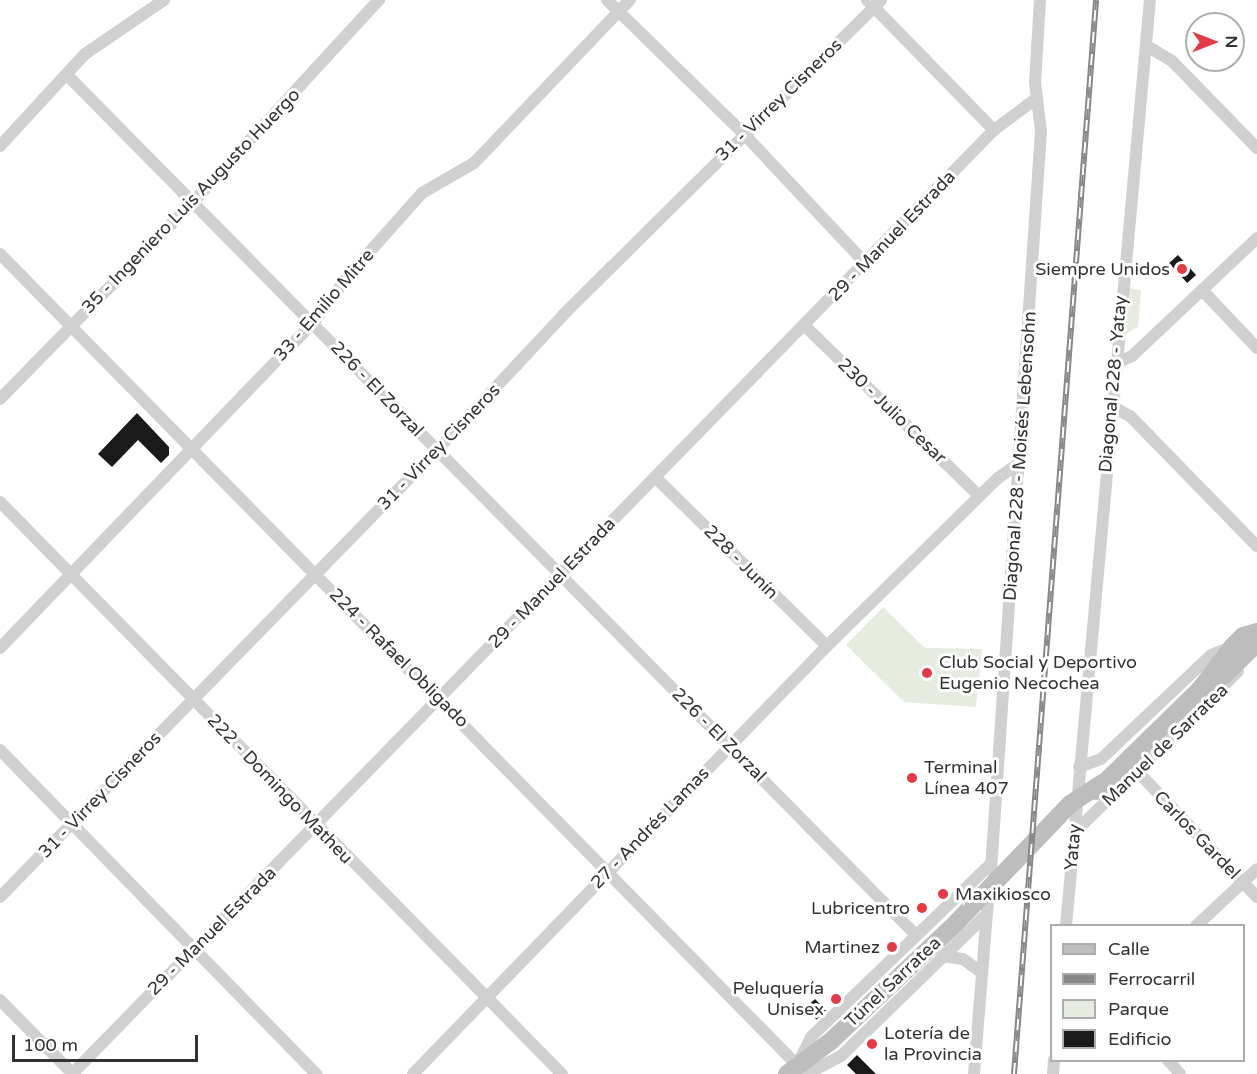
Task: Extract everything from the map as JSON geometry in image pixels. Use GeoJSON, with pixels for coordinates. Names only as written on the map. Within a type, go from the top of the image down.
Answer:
{"type":"FeatureCollection","features":[{"type":"Feature","properties":{"kind":"main road","name":"Manuel de Sarratea"},"geometry":{"type":"LineString","coordinates":[[1200,689],[1224,675],[1249,642]]}},
{"type":"Feature","properties":{"kind":"main road","name":"Túnel Sarratea"},"geometry":{"type":"LineString","coordinates":[[800,1072],[956,923],[1070,804],[1102,783],[1200,689]]}},
{"type":"Feature","properties":{"kind":"street"},"geometry":{"type":"LineString","coordinates":[[2,139],[100,42],[164,0]]}},
{"type":"Feature","properties":{"kind":"street","name":"35 - Ingeniero Luis Augusto Huergo"},"geometry":{"type":"LineString","coordinates":[[0,399],[193,202],[380,0]]}},
{"type":"Feature","properties":{"kind":"street"},"geometry":{"type":"LineString","coordinates":[[607,0],[744,134],[865,263]]}},
{"type":"Feature","properties":{"kind":"street","name":"33 - Emilio Mitre"},"geometry":{"type":"LineString","coordinates":[[0,648],[314,322],[349,275],[422,193],[474,163],[630,0]]}},
{"type":"Feature","properties":{"kind":"street","name":"Diagonal 228 - Moisés Lebensohn"},"geometry":{"type":"LineString","coordinates":[[974,1074],[1021,462],[1041,131],[1037,98],[1040,0]]}},
{"type":"Feature","properties":{"kind":"street","name":"Diagonal 228 - Yatay"},"geometry":{"type":"LineString","coordinates":[[1079,767],[1114,364],[1150,0]]}},
{"type":"Feature","properties":{"kind":"street"},"geometry":{"type":"LineString","coordinates":[[874,2],[994,130]]}},
{"type":"Feature","properties":{"kind":"street","name":"31 - Virrey Cisneros"},"geometry":{"type":"LineString","coordinates":[[0,897],[436,450],[566,312],[874,2]]}},
{"type":"Feature","properties":{"kind":"street"},"geometry":{"type":"LineString","coordinates":[[1147,46],[1172,61],[1257,148]]}},
{"type":"Feature","properties":{"kind":"street","name":"226 - El Zorzal"},"geometry":{"type":"LineString","coordinates":[[66,74],[314,322],[436,450],[916,935]]}},
{"type":"Feature","properties":{"kind":"street","name":"29 - Manuel Estrada"},"geometry":{"type":"LineString","coordinates":[[72,1074],[994,130],[1037,98]]}},
{"type":"Feature","properties":{"kind":"street"},"geometry":{"type":"LineString","coordinates":[[1114,364],[1132,356],[1257,238]]}},
{"type":"Feature","properties":{"kind":"street","name":"224 - Rafael Obligado"},"geometry":{"type":"LineString","coordinates":[[0,254],[439,698],[800,1072]]}},
{"type":"Feature","properties":{"kind":"street"},"geometry":{"type":"LineString","coordinates":[[1202,290],[1257,348]]}},
{"type":"Feature","properties":{"kind":"street","name":"230 - Julio Cesar"},"geometry":{"type":"LineString","coordinates":[[805,326],[979,496]]}},
{"type":"Feature","properties":{"kind":"street"},"geometry":{"type":"LineString","coordinates":[[1111,406],[1130,416],[1257,546]]}},
{"type":"Feature","properties":{"kind":"street","name":"27 - Andrés Lamas"},"geometry":{"type":"LineString","coordinates":[[413,1074],[827,646],[979,496],[1021,462]]}},
{"type":"Feature","properties":{"kind":"street","name":"228 - Junín"},"geometry":{"type":"LineString","coordinates":[[655,477],[827,646]]}},
{"type":"Feature","properties":{"kind":"street","name":"222 - Domingo Matheu"},"geometry":{"type":"LineString","coordinates":[[0,502],[562,1074]]}},
{"type":"Feature","properties":{"kind":"street"},"geometry":{"type":"LineString","coordinates":[[1079,767],[1101,759],[1211,655],[1249,642]]}},
{"type":"Feature","properties":{"kind":"street","name":"Manuel de Sarratea"},"geometry":{"type":"LineString","coordinates":[[1075,826],[1138,772],[1232,680],[1249,642]]}},
{"type":"Feature","properties":{"kind":"street"},"geometry":{"type":"LineString","coordinates":[[0,750],[316,1074]]}},
{"type":"Feature","properties":{"kind":"street","name":"Yatay"},"geometry":{"type":"LineString","coordinates":[[1066,924],[1079,767]]}},
{"type":"Feature","properties":{"kind":"street","name":"Carlos Gardel"},"geometry":{"type":"LineString","coordinates":[[1138,772],[1257,897]]}},
{"type":"Feature","properties":{"kind":"street"},"geometry":{"type":"LineString","coordinates":[[800,1072],[811,1037],[916,935],[991,868]]}},
{"type":"Feature","properties":{"kind":"street"},"geometry":{"type":"LineString","coordinates":[[1198,924],[1257,870]]}},
{"type":"Feature","properties":{"kind":"street"},"geometry":{"type":"LineString","coordinates":[[800,1072],[841,1056],[987,913]]}},
{"type":"Feature","properties":{"kind":"street"},"geometry":{"type":"LineString","coordinates":[[943,956],[963,958],[982,973]]}},
{"type":"Feature","properties":{"kind":"street"},"geometry":{"type":"LineString","coordinates":[[0,1000],[72,1074]]}},
{"type":"Feature","properties":{"kind":"street"},"geometry":{"type":"LineString","coordinates":[[1170,1062],[1180,1074]]}},
{"type":"Feature","properties":{"kind":"green space"},"geometry":{"type":"Polygon","coordinates":[[[1126,288],[1141,290],[1138,327],[1123,335],[1126,288]]]}},
{"type":"Feature","properties":{"kind":"green space","name":"Club Social y Deportivo Eugenio Necochea"},"geometry":{"type":"Polygon","coordinates":[[[883,607],[925,648],[982,649],[976,707],[904,702],[846,645],[883,607]]]}},
{"type":"Feature","properties":{"kind":"building","name":"Siempre Unidos"},"geometry":{"type":"Polygon","coordinates":[[[1178,255],[1196,275],[1187,283],[1169,263],[1178,255]]]}},
{"type":"Feature","properties":{"kind":"building"},"geometry":{"type":"Polygon","coordinates":[[[137,413],[169,447],[169,455],[161,463],[138,440],[112,467],[98,454],[137,413]]]}},
{"type":"Feature","properties":{"kind":"building"},"geometry":{"type":"Polygon","coordinates":[[[815,999],[826,1011],[816,1020],[805,1008],[815,999]]]}},
{"type":"Feature","properties":{"kind":"building"},"geometry":{"type":"Polygon","coordinates":[[[857,1055],[876,1074],[856,1074],[847,1065],[857,1055]]]}},
{"type":"Feature","properties":{"kind":"railway"},"geometry":{"type":"LineString","coordinates":[[1014,1074],[1096,0]]}},
{"type":"Feature","properties":{"kind":"place","name":"Siempre Unidos"},"geometry":{"type":"Point","coordinates":[1182,269]}},
{"type":"Feature","properties":{"kind":"place","name":"Club Social y Deportivo Eugenio Necochea"},"geometry":{"type":"Point","coordinates":[927,673]}},
{"type":"Feature","properties":{"kind":"place","name":"Terminal Línea 407"},"geometry":{"type":"Point","coordinates":[912,778]}},
{"type":"Feature","properties":{"kind":"place","name":"Maxikiosco"},"geometry":{"type":"Point","coordinates":[943,894]}},
{"type":"Feature","properties":{"kind":"place","name":"Lubricentro"},"geometry":{"type":"Point","coordinates":[922,908]}},
{"type":"Feature","properties":{"kind":"place","name":"Martinez"},"geometry":{"type":"Point","coordinates":[892,947]}},
{"type":"Feature","properties":{"kind":"place","name":"Peluquería Unisex"},"geometry":{"type":"Point","coordinates":[836,999]}},
{"type":"Feature","properties":{"kind":"place","name":"Lotería de la Provincia"},"geometry":{"type":"Point","coordinates":[872,1044]}}]}
